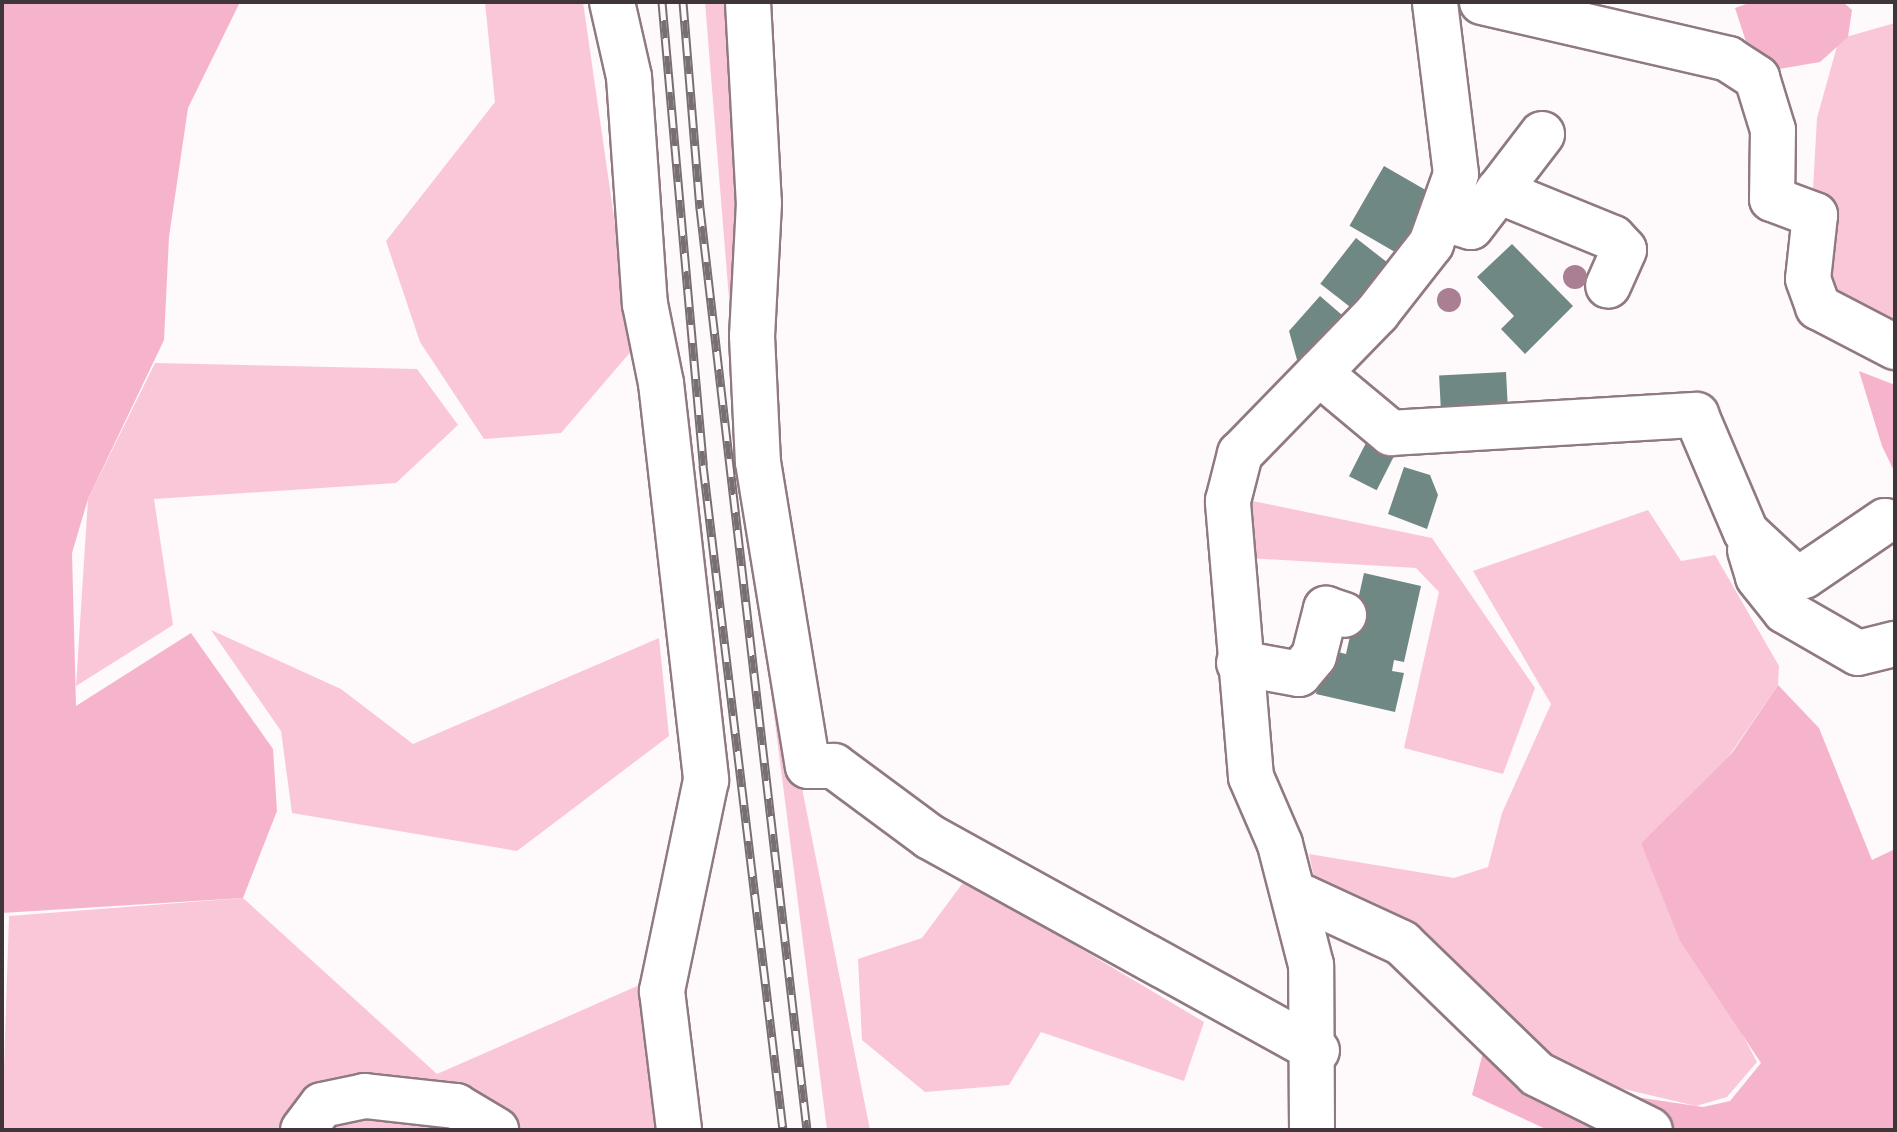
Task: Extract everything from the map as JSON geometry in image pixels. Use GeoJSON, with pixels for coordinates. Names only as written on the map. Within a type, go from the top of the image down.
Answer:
{"type":"FeatureCollection","features":[{"type":"Feature","properties":{"kind":"street"},"geometry":{"type":"LineString","coordinates":[[612,2],[629,77],[645,304],[706,780],[662,991],[679,1130]]}},
{"type":"Feature","properties":{"kind":"street"},"geometry":{"type":"LineString","coordinates":[[748,2],[759,203],[752,336],[758,462],[808,766],[834,766],[930,837],[1317,1051]]}},
{"type":"Feature","properties":{"kind":"street"},"geometry":{"type":"LineString","coordinates":[[1312,1130],[1317,1051],[1311,965],[1294,893],[1251,777],[1239,663],[1232,478],[1240,454],[1319,373],[1431,244],[1456,174],[1435,2]]}},
{"type":"Feature","properties":{"kind":"street"},"geometry":{"type":"LineString","coordinates":[[1482,2],[1728,59],[1757,78],[1773,130],[1772,199],[1815,215],[1808,279],[1818,307],[1895,347]]}},
{"type":"Feature","properties":{"kind":"street"},"geometry":{"type":"LineString","coordinates":[[1441,218],[1471,227],[1542,134]]}},
{"type":"Feature","properties":{"kind":"street"},"geometry":{"type":"LineString","coordinates":[[1498,191],[1613,238],[1624,250],[1608,286]]}},
{"type":"Feature","properties":{"kind":"street"},"geometry":{"type":"LineString","coordinates":[[1319,373],[1391,433],[1696,415],[1746,532],[1758,577],[1785,611],[1858,653],[1895,644]]}},
{"type":"Feature","properties":{"kind":"street"},"geometry":{"type":"LineString","coordinates":[[1746,532],[1791,574],[1804,576],[1885,521]]}},
{"type":"Feature","properties":{"kind":"street"},"geometry":{"type":"LineString","coordinates":[[1239,663],[1299,674],[1314,656],[1326,609],[1344,615]]}},
{"type":"Feature","properties":{"kind":"street"},"geometry":{"type":"LineString","coordinates":[[1294,893],[1402,943],[1537,1074],[1650,1130]]}},
{"type":"Feature","properties":{"kind":"street"},"geometry":{"type":"LineString","coordinates":[[656,1130],[673,1080]]}},
{"type":"Feature","properties":{"kind":"street"},"geometry":{"type":"LineString","coordinates":[[303,1130],[322,1105],[365,1096],[456,1106],[496,1130]]}},
{"type":"Feature","properties":{"kind":"shaded area"},"geometry":{"type":"Polygon","coordinates":[[[2,2],[240,2],[188,108],[169,237],[164,340],[88,499],[72,553],[76,706],[191,633],[273,749],[277,811],[243,898],[2,913],[2,2]]]}},
{"type":"Feature","properties":{"kind":"shaded area"},"geometry":{"type":"Polygon","coordinates":[[[485,2],[583,2],[633,349],[561,433],[484,439],[420,342],[386,241],[495,102],[485,2]]]}},
{"type":"Feature","properties":{"kind":"shaded area"},"geometry":{"type":"Polygon","coordinates":[[[705,2],[732,2],[801,783],[870,1130],[827,1130],[743,472],[705,2]]]}},
{"type":"Feature","properties":{"kind":"shaded area"},"geometry":{"type":"Polygon","coordinates":[[[1752,2],[1843,2],[1852,10],[1848,37],[1820,62],[1779,69],[1751,57],[1735,8],[1752,2]]]}},
{"type":"Feature","properties":{"kind":"shaded area"},"geometry":{"type":"Polygon","coordinates":[[[1895,23],[1895,358],[1808,279],[1817,118],[1839,39],[1895,23]]]}},
{"type":"Feature","properties":{"kind":"shaded area"},"geometry":{"type":"Polygon","coordinates":[[[155,363],[417,369],[458,425],[396,483],[154,499],[173,625],[76,686],[88,499],[155,363]]]}},
{"type":"Feature","properties":{"kind":"shaded area"},"geometry":{"type":"Polygon","coordinates":[[[1859,371],[1895,385],[1895,473],[1882,446],[1859,371]]]}},
{"type":"Feature","properties":{"kind":"shaded area"},"geometry":{"type":"Polygon","coordinates":[[[1248,500],[1432,538],[1535,688],[1503,774],[1404,748],[1439,592],[1416,568],[1247,558],[1248,500]]]}},
{"type":"Feature","properties":{"kind":"shaded area"},"geometry":{"type":"Polygon","coordinates":[[[1648,510],[1681,561],[1715,555],[1779,666],[1778,685],[1729,756],[1641,843],[1757,1062],[1727,1097],[1696,1106],[1543,1070],[1317,891],[1309,854],[1454,878],[1488,867],[1502,813],[1551,704],[1473,571],[1648,510]]]}},
{"type":"Feature","properties":{"kind":"shaded area"},"geometry":{"type":"Polygon","coordinates":[[[211,630],[341,689],[413,744],[659,638],[669,736],[517,851],[292,813],[281,731],[211,630]]]}},
{"type":"Feature","properties":{"kind":"shaded area"},"geometry":{"type":"Polygon","coordinates":[[[1778,685],[1819,728],[1872,860],[1895,849],[1895,1130],[1548,1130],[1472,1095],[1488,1033],[1568,1087],[1703,1107],[1730,1101],[1761,1063],[1680,941],[1641,843],[1732,753],[1778,685]]]}},
{"type":"Feature","properties":{"kind":"shaded area"},"geometry":{"type":"Polygon","coordinates":[[[965,880],[1204,1022],[1184,1081],[1041,1032],[1009,1085],[925,1092],[862,1040],[858,959],[922,938],[965,880]]]}},
{"type":"Feature","properties":{"kind":"shaded area"},"geometry":{"type":"Polygon","coordinates":[[[243,898],[437,1074],[644,983],[666,1130],[2,1130],[9,916],[243,898]]]}},
{"type":"Feature","properties":{"kind":"building"},"geometry":{"type":"Polygon","coordinates":[[[1384,166],[1432,194],[1398,254],[1350,226],[1384,166]]]}},
{"type":"Feature","properties":{"kind":"building"},"geometry":{"type":"Polygon","coordinates":[[[1356,238],[1389,264],[1353,310],[1320,284],[1356,238]]]}},
{"type":"Feature","properties":{"kind":"building"},"geometry":{"type":"Polygon","coordinates":[[[1512,244],[1573,306],[1525,354],[1501,329],[1514,316],[1477,277],[1512,244]]]}},
{"type":"Feature","properties":{"kind":"building"},"geometry":{"type":"Polygon","coordinates":[[[1320,296],[1342,315],[1299,367],[1289,331],[1320,296]]]}},
{"type":"Feature","properties":{"kind":"building"},"geometry":{"type":"Polygon","coordinates":[[[1506,372],[1508,409],[1441,412],[1439,376],[1506,372]]]}},
{"type":"Feature","properties":{"kind":"building"},"geometry":{"type":"Polygon","coordinates":[[[1369,437],[1397,451],[1377,490],[1349,476],[1369,437]]]}},
{"type":"Feature","properties":{"kind":"building"},"geometry":{"type":"Polygon","coordinates":[[[1404,467],[1430,475],[1438,495],[1427,529],[1388,514],[1404,467]]]}},
{"type":"Feature","properties":{"kind":"building"},"geometry":{"type":"Polygon","coordinates":[[[1364,573],[1421,586],[1404,662],[1394,660],[1392,671],[1404,673],[1395,712],[1316,694],[1326,649],[1346,654],[1364,573]]]}},
{"type":"Feature","properties":{"kind":"railway"},"geometry":{"type":"LineString","coordinates":[[662,2],[703,465],[783,1130]]}},
{"type":"Feature","properties":{"kind":"railway"},"geometry":{"type":"LineString","coordinates":[[683,2],[700,208],[807,1130]]}}]}
